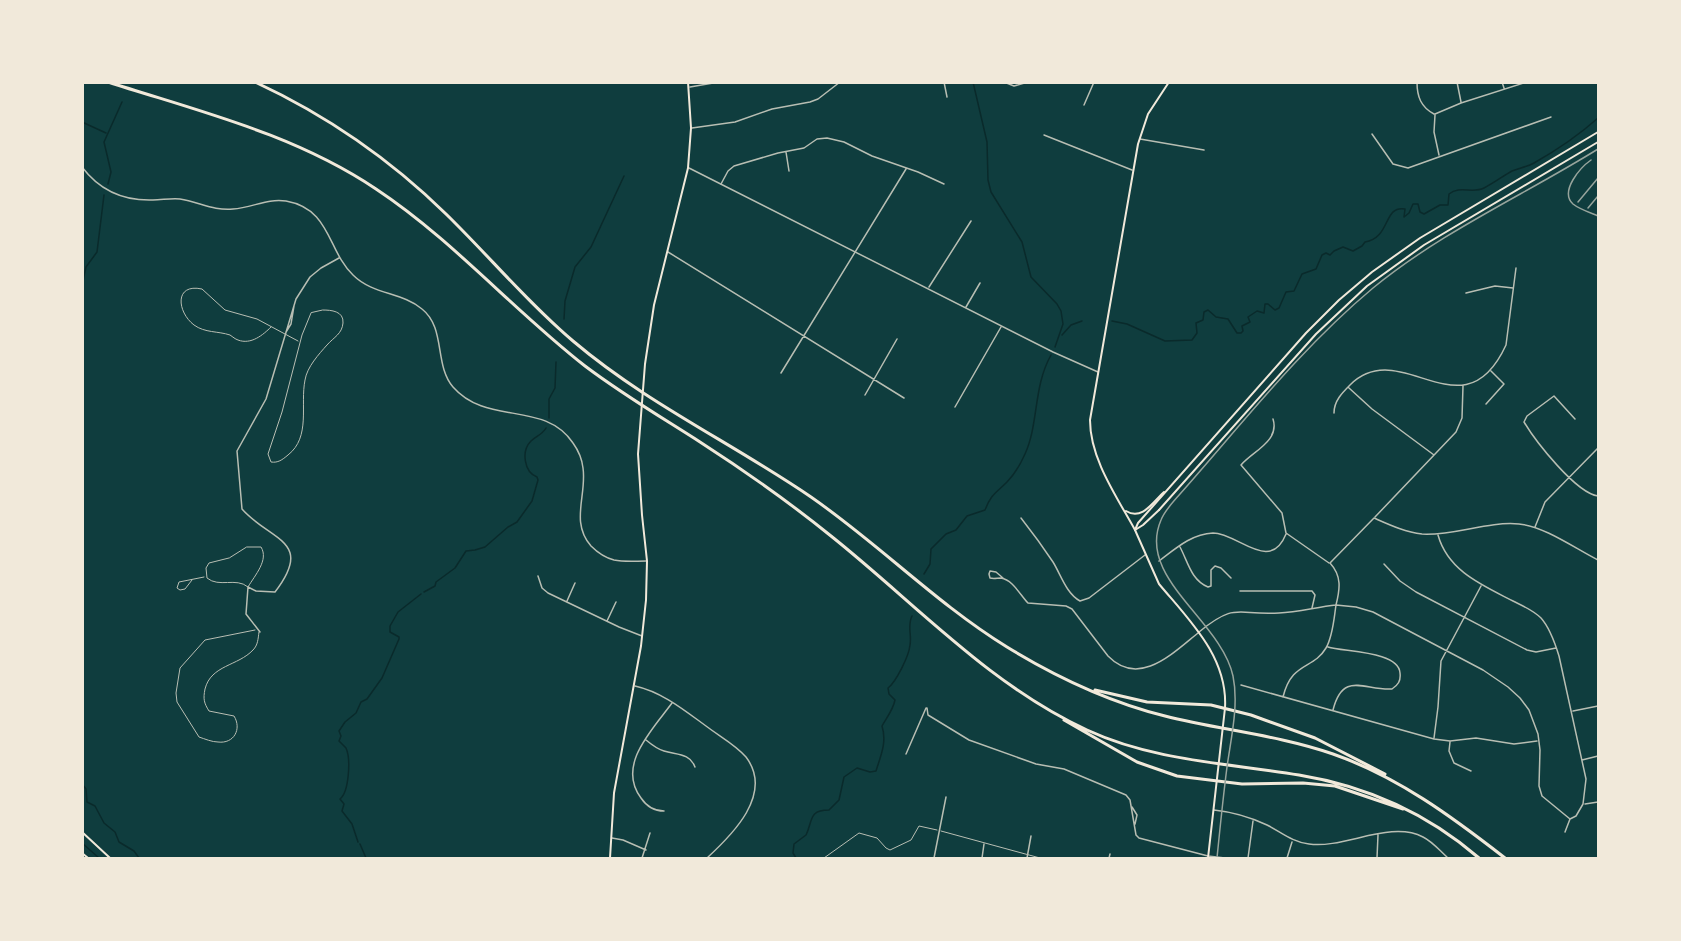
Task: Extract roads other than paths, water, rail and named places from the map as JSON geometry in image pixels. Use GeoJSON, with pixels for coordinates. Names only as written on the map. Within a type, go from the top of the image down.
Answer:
{"type":"FeatureCollection","features":[{"type":"Feature","properties":{"kind":"highway"},"geometry":{"type":"LineString","coordinates":[[108,82],[260,130],[316,154],[377,189],[435,233],[585,366],[785,501],[847,549],[990,670],[1076,728],[1139,763],[1177,776],[1257,785],[1303,783],[1335,786],[1417,815]]}},
{"type":"Feature","properties":{"kind":"highway"},"geometry":{"type":"LineString","coordinates":[[255,82],[323,118],[392,166],[447,214],[548,318],[616,375],[654,402],[762,465],[812,498],[986,633],[1024,657],[1077,684],[1141,709],[1304,745],[1364,766],[1407,788]]}},
{"type":"Feature","properties":{"kind":"highway"},"geometry":{"type":"LineString","coordinates":[[1077,684],[1110,695],[1147,702],[1225,708],[1286,726],[1316,738],[1373,767],[1407,788],[1453,818],[1505,858]]}},
{"type":"Feature","properties":{"kind":"highway"},"geometry":{"type":"LineString","coordinates":[[1050,711],[1092,732],[1128,746],[1206,763],[1326,780],[1375,795],[1433,824],[1479,858]]}},
{"type":"Feature","properties":{"kind":"main road"},"geometry":{"type":"LineString","coordinates":[[610,858],[617,773],[643,636],[646,600],[646,561],[638,454],[643,383],[651,322],[688,168],[691,128],[688,82]]}},
{"type":"Feature","properties":{"kind":"main road"},"geometry":{"type":"LineString","coordinates":[[1169,82],[1148,114],[1139,139],[1091,414],[1091,434],[1097,456],[1135,530],[1159,584],[1212,651],[1220,671],[1226,695],[1208,857]]}},
{"type":"Feature","properties":{"kind":"main road"},"geometry":{"type":"LineString","coordinates":[[1135,530],[1142,517],[1306,333],[1372,272],[1420,238],[1599,132]]}},
{"type":"Feature","properties":{"kind":"main road"},"geometry":{"type":"LineString","coordinates":[[1135,530],[1159,510],[1316,334],[1367,286],[1424,245],[1599,142]]}},
{"type":"Feature","properties":{"kind":"main road"},"geometry":{"type":"LineString","coordinates":[[1125,510],[1133,515],[1142,513],[1164,492]]}},
{"type":"Feature","properties":{"kind":"main road"},"geometry":{"type":"LineString","coordinates":[[82,832],[110,858]]}},
{"type":"Feature","properties":{"kind":"main road"},"geometry":{"type":"LineString","coordinates":[[82,853],[88,858]]}},
{"type":"Feature","properties":{"kind":"street"},"geometry":{"type":"LineString","coordinates":[[688,88],[719,82]]}},
{"type":"Feature","properties":{"kind":"street"},"geometry":{"type":"LineString","coordinates":[[691,128],[735,122],[772,109],[810,102],[818,99],[840,82]]}},
{"type":"Feature","properties":{"kind":"street"},"geometry":{"type":"LineString","coordinates":[[944,82],[947,97]]}},
{"type":"Feature","properties":{"kind":"street"},"geometry":{"type":"LineString","coordinates":[[1004,82],[1014,86],[1028,83]]}},
{"type":"Feature","properties":{"kind":"street"},"geometry":{"type":"LineString","coordinates":[[1084,105],[1094,82]]}},
{"type":"Feature","properties":{"kind":"street"},"geometry":{"type":"LineString","coordinates":[[1417,82],[1421,102],[1435,114]]}},
{"type":"Feature","properties":{"kind":"street"},"geometry":{"type":"LineString","coordinates":[[1457,82],[1461,103]]}},
{"type":"Feature","properties":{"kind":"street"},"geometry":{"type":"LineString","coordinates":[[1502,82],[1505,89]]}},
{"type":"Feature","properties":{"kind":"street"},"geometry":{"type":"LineString","coordinates":[[1435,114],[1461,103],[1527,82]]}},
{"type":"Feature","properties":{"kind":"street"},"geometry":{"type":"LineString","coordinates":[[1435,114],[1434,132],[1440,156]]}},
{"type":"Feature","properties":{"kind":"street"},"geometry":{"type":"LineString","coordinates":[[1372,134],[1392,162],[1398,166],[1410,168],[1551,117]]}},
{"type":"Feature","properties":{"kind":"street"},"geometry":{"type":"LineString","coordinates":[[1044,135],[1133,170]]}},
{"type":"Feature","properties":{"kind":"street"},"geometry":{"type":"LineString","coordinates":[[721,184],[726,174],[734,166],[804,148],[819,138],[832,139],[944,184]]}},
{"type":"Feature","properties":{"kind":"street"},"geometry":{"type":"LineString","coordinates":[[1139,139],[1204,150]]}},
{"type":"Feature","properties":{"kind":"street"},"geometry":{"type":"LineString","coordinates":[[786,152],[789,171]]}},
{"type":"Feature","properties":{"kind":"street"},"geometry":{"type":"LineString","coordinates":[[82,167],[104,189],[136,200],[179,199],[217,209],[234,209],[268,200],[295,203],[310,211],[323,223],[340,257],[353,275],[378,292],[410,302],[428,315],[436,331],[443,370],[452,386],[462,395],[488,409],[546,420],[568,437],[578,452],[584,469],[580,524],[586,541],[594,550],[611,559],[646,561]]}},
{"type":"Feature","properties":{"kind":"street"},"geometry":{"type":"LineString","coordinates":[[688,168],[1001,326],[1098,372]]}},
{"type":"Feature","properties":{"kind":"street"},"geometry":{"type":"LineString","coordinates":[[781,373],[907,169]]}},
{"type":"Feature","properties":{"kind":"street"},"geometry":{"type":"LineString","coordinates":[[928,288],[971,221]]}},
{"type":"Feature","properties":{"kind":"street"},"geometry":{"type":"LineString","coordinates":[[668,252],[904,398]]}},
{"type":"Feature","properties":{"kind":"street"},"geometry":{"type":"LineString","coordinates":[[258,631],[246,611],[248,587],[256,591],[273,593],[284,579],[290,563],[290,551],[284,542],[262,528],[242,509],[237,451],[266,399],[294,302],[300,290],[321,268],[340,257]]}},
{"type":"Feature","properties":{"kind":"street"},"geometry":{"type":"LineString","coordinates":[[1334,413],[1334,406],[1339,398],[1359,377],[1385,370],[1398,370],[1438,385],[1463,386],[1491,370],[1501,357],[1506,345],[1516,268]]}},
{"type":"Feature","properties":{"kind":"street"},"geometry":{"type":"LineString","coordinates":[[966,307],[980,283]]}},
{"type":"Feature","properties":{"kind":"street"},"geometry":{"type":"LineString","coordinates":[[1466,293],[1495,286],[1514,288]]}},
{"type":"Feature","properties":{"kind":"street"},"geometry":{"type":"LineString","coordinates":[[955,407],[1001,326]]}},
{"type":"Feature","properties":{"kind":"street"},"geometry":{"type":"LineString","coordinates":[[865,395],[897,339]]}},
{"type":"Feature","properties":{"kind":"street"},"geometry":{"type":"LineString","coordinates":[[1486,404],[1504,384],[1491,370]]}},
{"type":"Feature","properties":{"kind":"street"},"geometry":{"type":"LineString","coordinates":[[1330,564],[1456,432],[1462,418],[1463,386]]}},
{"type":"Feature","properties":{"kind":"street"},"geometry":{"type":"LineString","coordinates":[[1348,387],[1372,409],[1435,455]]}},
{"type":"Feature","properties":{"kind":"street"},"geometry":{"type":"LineString","coordinates":[[1575,419],[1554,396],[1527,416],[1524,422],[1570,478],[1587,493],[1599,496]]}},
{"type":"Feature","properties":{"kind":"street"},"geometry":{"type":"LineString","coordinates":[[1273,419],[1275,431],[1270,439],[1241,465],[1282,513],[1286,533],[1330,564],[1340,582],[1327,646],[1318,656],[1294,673],[1283,697]]}},
{"type":"Feature","properties":{"kind":"street"},"geometry":{"type":"LineString","coordinates":[[1534,528],[1545,502],[1599,448]]}},
{"type":"Feature","properties":{"kind":"street"},"geometry":{"type":"LineString","coordinates":[[1022,518],[1051,559],[1061,580],[1080,602],[1098,592],[1145,555]]}},
{"type":"Feature","properties":{"kind":"street"},"geometry":{"type":"LineString","coordinates":[[1374,518],[1407,531],[1438,533],[1519,524],[1534,528],[1599,560]]}},
{"type":"Feature","properties":{"kind":"street"},"geometry":{"type":"LineString","coordinates":[[1159,561],[1196,536],[1214,533],[1228,536],[1254,550],[1264,552],[1279,544],[1286,533]]}},
{"type":"Feature","properties":{"kind":"street"},"geometry":{"type":"LineString","coordinates":[[1438,533],[1443,550],[1450,561],[1482,584],[1536,613],[1547,627],[1557,648],[1586,779],[1583,804],[1576,816],[1570,819],[1565,832]]}},
{"type":"Feature","properties":{"kind":"street"},"geometry":{"type":"LineString","coordinates":[[1179,546],[1189,569],[1204,586],[1211,586],[1213,567],[1221,568],[1231,578]]}},
{"type":"Feature","properties":{"kind":"street"},"geometry":{"type":"LineString","coordinates":[[1384,564],[1408,586],[1531,651],[1543,652],[1557,648]]}},
{"type":"Feature","properties":{"kind":"street"},"geometry":{"type":"LineString","coordinates":[[538,576],[545,592],[643,636]]}},
{"type":"Feature","properties":{"kind":"street"},"geometry":{"type":"LineString","coordinates":[[1003,578],[1028,603],[1066,606],[1072,609],[1112,659],[1127,667],[1142,669],[1155,665],[1217,617],[1233,611],[1277,613],[1336,605],[1373,612],[1483,670],[1513,691],[1529,710],[1536,727],[1539,741],[1539,786],[1542,796],[1570,819]]}},
{"type":"Feature","properties":{"kind":"street"},"geometry":{"type":"LineString","coordinates":[[567,602],[575,583]]}},
{"type":"Feature","properties":{"kind":"street"},"geometry":{"type":"LineString","coordinates":[[1434,739],[1439,670],[1445,651],[1482,584]]}},
{"type":"Feature","properties":{"kind":"street"},"geometry":{"type":"LineString","coordinates":[[1240,591],[1312,591],[1316,595],[1312,608]]}},
{"type":"Feature","properties":{"kind":"street"},"geometry":{"type":"LineString","coordinates":[[607,621],[616,602]]}},
{"type":"Feature","properties":{"kind":"street"},"geometry":{"type":"LineString","coordinates":[[1327,646],[1339,650],[1377,655],[1397,666],[1400,673],[1399,682],[1392,689],[1357,685],[1347,687],[1337,697],[1332,711]]}},
{"type":"Feature","properties":{"kind":"street"},"geometry":{"type":"LineString","coordinates":[[1241,685],[1434,739],[1450,741],[1468,738],[1503,744],[1539,741]]}},
{"type":"Feature","properties":{"kind":"street"},"geometry":{"type":"LineString","coordinates":[[634,686],[652,691],[672,702],[741,752],[749,762],[754,778],[753,798],[731,836],[707,858]]}},
{"type":"Feature","properties":{"kind":"street"},"geometry":{"type":"LineString","coordinates":[[664,811],[648,806],[639,795],[634,784],[634,765],[638,751],[672,702]]}},
{"type":"Feature","properties":{"kind":"street"},"geometry":{"type":"LineString","coordinates":[[1571,712],[1599,706]]}},
{"type":"Feature","properties":{"kind":"street"},"geometry":{"type":"LineString","coordinates":[[906,754],[927,708],[928,715],[969,740],[1036,764],[1064,769],[1126,795],[1137,814],[1134,826],[1138,838],[1208,857],[1225,858]]}},
{"type":"Feature","properties":{"kind":"street"},"geometry":{"type":"LineString","coordinates":[[645,740],[662,750],[688,757],[695,767]]}},
{"type":"Feature","properties":{"kind":"street"},"geometry":{"type":"LineString","coordinates":[[1450,741],[1449,751],[1454,763],[1471,771]]}},
{"type":"Feature","properties":{"kind":"street"},"geometry":{"type":"LineString","coordinates":[[1582,760],[1599,756]]}},
{"type":"Feature","properties":{"kind":"street"},"geometry":{"type":"LineString","coordinates":[[934,858],[946,797]]}},
{"type":"Feature","properties":{"kind":"street"},"geometry":{"type":"LineString","coordinates":[[1583,804],[1599,802]]}},
{"type":"Feature","properties":{"kind":"street"},"geometry":{"type":"LineString","coordinates":[[1213,809],[1238,813],[1273,828],[1292,840],[1307,844],[1328,845],[1378,834],[1416,834],[1448,858]]}},
{"type":"Feature","properties":{"kind":"street"},"geometry":{"type":"LineString","coordinates":[[1248,858],[1253,819]]}},
{"type":"Feature","properties":{"kind":"street"},"geometry":{"type":"LineString","coordinates":[[642,858],[650,833]]}},
{"type":"Feature","properties":{"kind":"street"},"geometry":{"type":"LineString","coordinates":[[1377,858],[1378,834]]}},
{"type":"Feature","properties":{"kind":"street"},"geometry":{"type":"LineString","coordinates":[[1028,857],[1031,836]]}},
{"type":"Feature","properties":{"kind":"street"},"geometry":{"type":"LineString","coordinates":[[612,838],[646,850]]}},
{"type":"Feature","properties":{"kind":"street"},"geometry":{"type":"LineString","coordinates":[[1287,858],[1292,840]]}},
{"type":"Feature","properties":{"kind":"street"},"geometry":{"type":"LineString","coordinates":[[982,858],[984,844]]}},
{"type":"Feature","properties":{"kind":"street"},"geometry":{"type":"LineString","coordinates":[[1109,858],[1110,854]]}},
{"type":"Feature","properties":{"kind":"lane"},"geometry":{"type":"LineString","coordinates":[[271,327],[259,337],[246,341],[206,331],[196,327],[184,315],[181,309],[182,298],[190,288],[202,289],[225,310],[249,316],[300,341]]}},
{"type":"Feature","properties":{"kind":"lane"},"geometry":{"type":"LineString","coordinates":[[314,311],[335,311],[342,317],[343,324],[340,332],[328,344],[306,375],[304,421],[297,445],[290,454],[279,462],[273,463],[268,459],[268,454],[282,412],[300,341],[306,323],[314,311]]}},
{"type":"Feature","properties":{"kind":"lane"},"geometry":{"type":"LineString","coordinates":[[247,547],[260,547],[263,550],[264,559],[248,587],[240,583],[213,582],[206,576],[209,563],[229,558],[247,547]]}},
{"type":"Feature","properties":{"kind":"lane"},"geometry":{"type":"LineString","coordinates":[[192,580],[184,590],[176,587],[178,583],[206,576]]}},
{"type":"Feature","properties":{"kind":"lane"},"geometry":{"type":"LineString","coordinates":[[258,631],[257,643],[253,650],[211,676],[204,692],[204,702],[210,711],[234,716],[238,725],[237,732],[230,739],[221,742],[199,737],[177,702],[180,668],[205,639],[258,631]]}},
{"type":"Feature","properties":{"kind":"lane"},"geometry":{"type":"LineString","coordinates":[[824,858],[859,833],[877,838],[886,849],[890,850],[911,840],[919,826],[1028,857],[1040,858]]}},
{"type":"Feature","properties":{"kind":"waterway"},"geometry":{"type":"LineString","coordinates":[[973,82],[987,142],[988,180],[991,192],[1022,242],[1031,277],[1061,311],[1063,324],[1055,347]]}},
{"type":"Feature","properties":{"kind":"waterway"},"geometry":{"type":"LineString","coordinates":[[108,184],[111,172],[104,142],[122,102]]}},
{"type":"Feature","properties":{"kind":"waterway"},"geometry":{"type":"LineString","coordinates":[[1112,321],[1127,324],[1165,341],[1192,340],[1197,333],[1196,323],[1203,320],[1204,312],[1208,310],[1216,317],[1228,319],[1237,333],[1241,333],[1242,326],[1250,322],[1248,317],[1257,311],[1264,313],[1265,304],[1275,310],[1279,308],[1286,292],[1294,291],[1302,274],[1316,269],[1322,255],[1326,253],[1330,255],[1343,247],[1353,251],[1362,246],[1379,235],[1393,212],[1405,209],[1404,217],[1409,213],[1413,204],[1418,204],[1420,212],[1424,214],[1440,205],[1448,205],[1449,194],[1453,191],[1480,190],[1488,186],[1512,171],[1551,153],[1598,118]]}},
{"type":"Feature","properties":{"kind":"waterway"},"geometry":{"type":"LineString","coordinates":[[82,122],[106,133]]}},
{"type":"Feature","properties":{"kind":"waterway"},"geometry":{"type":"LineString","coordinates":[[564,319],[565,301],[575,267],[591,247],[624,176]]}},
{"type":"Feature","properties":{"kind":"waterway"},"geometry":{"type":"LineString","coordinates":[[82,285],[86,267],[97,252],[104,195]]}},
{"type":"Feature","properties":{"kind":"waterway"},"geometry":{"type":"LineString","coordinates":[[1062,335],[1071,325],[1082,321]]}},
{"type":"Feature","properties":{"kind":"waterway"},"geometry":{"type":"LineString","coordinates":[[924,574],[930,564],[931,549],[946,534],[956,530],[967,516],[985,510],[992,497],[1010,479],[1019,465],[1029,442],[1041,380],[1051,355]]}},
{"type":"Feature","properties":{"kind":"waterway"},"geometry":{"type":"LineString","coordinates":[[549,418],[549,399],[555,388],[556,362]]}},
{"type":"Feature","properties":{"kind":"waterway"},"geometry":{"type":"LineString","coordinates":[[424,592],[435,586],[436,582],[455,568],[466,551],[485,547],[517,522],[532,501],[538,480],[529,471],[525,461],[526,450],[531,441],[546,428]]}},
{"type":"Feature","properties":{"kind":"waterway"},"geometry":{"type":"LineString","coordinates":[[358,842],[352,824],[342,811],[344,804],[340,799],[347,783],[348,753],[339,741],[341,736],[339,731],[345,722],[356,713],[361,702],[367,699],[382,678],[399,639],[390,632],[390,626],[398,612],[421,594]]}},
{"type":"Feature","properties":{"kind":"waterway"},"geometry":{"type":"LineString","coordinates":[[796,858],[793,853],[794,844],[806,835],[814,814],[822,810],[829,810],[839,800],[844,777],[857,768],[870,772],[876,771],[884,743],[882,726],[895,700],[889,694],[888,688],[898,675],[907,656],[912,616]]}},
{"type":"Feature","properties":{"kind":"waterway"},"geometry":{"type":"LineString","coordinates":[[82,784],[86,789],[87,802],[95,806],[104,823],[115,832],[119,842],[134,851],[139,858]]}},
{"type":"Feature","properties":{"kind":"waterway"},"geometry":{"type":"LineString","coordinates":[[82,843],[99,858]]}},
{"type":"Feature","properties":{"kind":"waterway"},"geometry":{"type":"LineString","coordinates":[[360,844],[366,858]]}},
{"type":"Feature","properties":{"kind":"tram line"},"geometry":{"type":"LineString","coordinates":[[1217,858],[1235,710],[1235,687],[1225,656],[1213,636],[1183,599],[1160,561],[1156,541],[1163,516],[1297,361],[1373,288],[1426,249],[1598,149]]}},
{"type":"Feature","properties":{"kind":"tram line"},"geometry":{"type":"LineString","coordinates":[[1591,160],[1577,174],[1568,193],[1573,204],[1598,216]]}},
{"type":"Feature","properties":{"kind":"tram line"},"geometry":{"type":"LineString","coordinates":[[1578,202],[1598,178]]}},
{"type":"Feature","properties":{"kind":"tram line"},"geometry":{"type":"LineString","coordinates":[[1588,208],[1598,196]]}}]}
